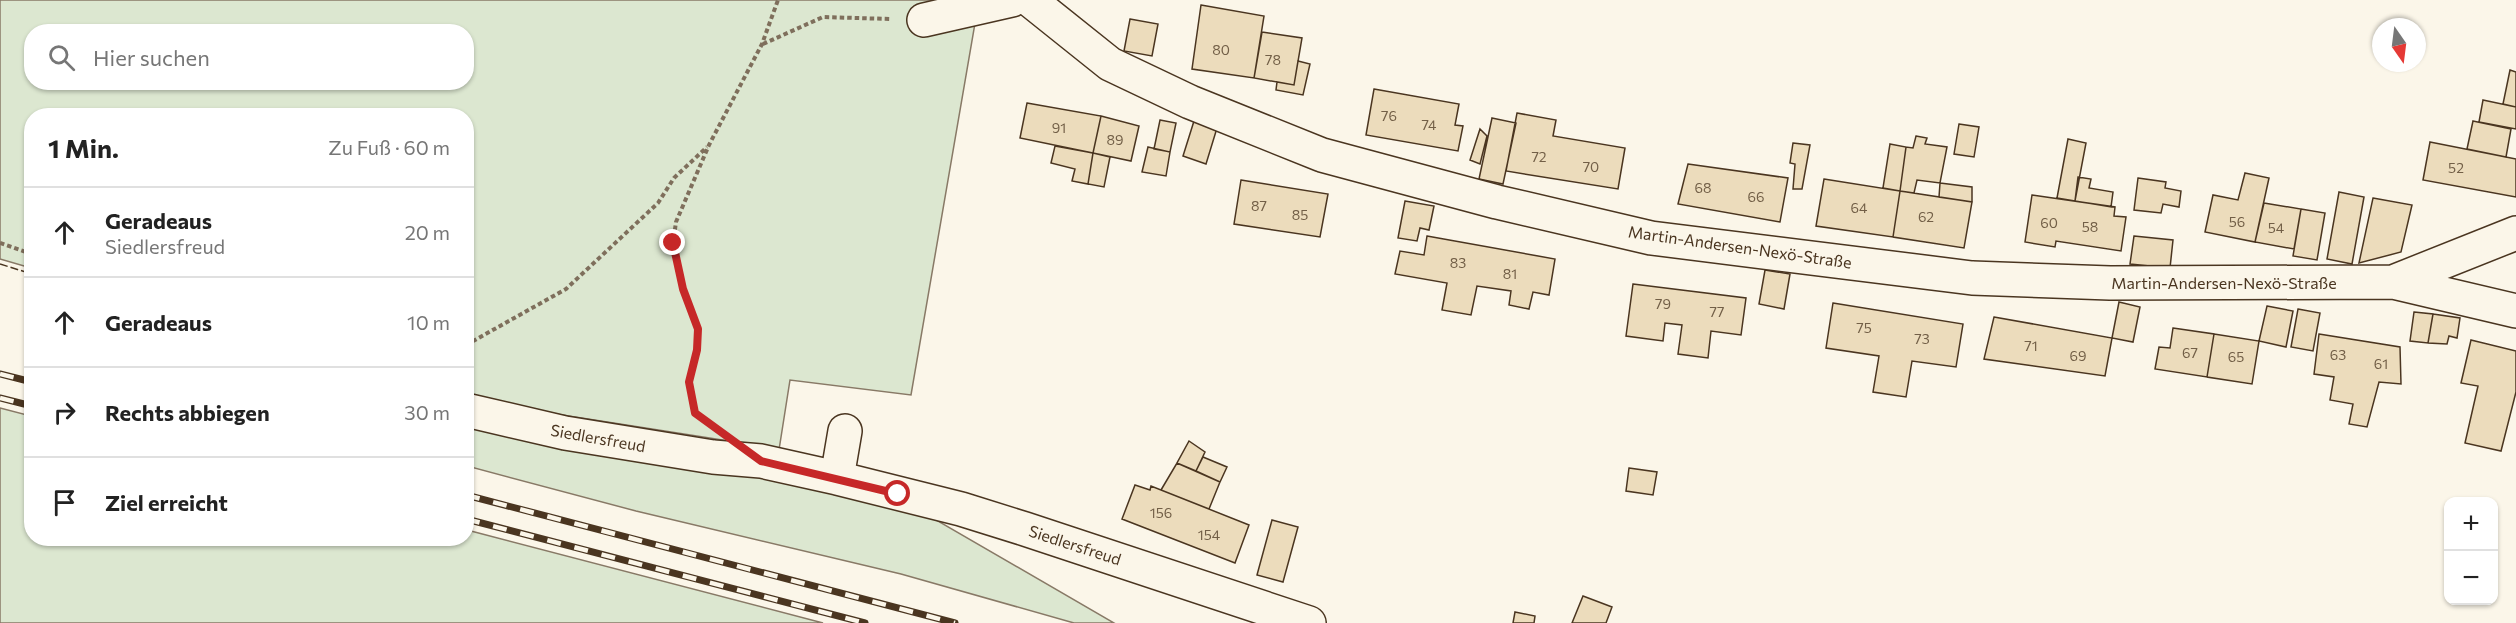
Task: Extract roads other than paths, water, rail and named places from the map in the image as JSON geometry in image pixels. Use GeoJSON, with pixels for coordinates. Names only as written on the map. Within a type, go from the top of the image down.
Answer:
{"type":"FeatureCollection","features":[{"type":"Feature","properties":{"kind":"street"},"geometry":{"type":"LineString","coordinates":[[924,20],[1012,0]]}},
{"type":"Feature","properties":{"kind":"street","name":"Martin-Andersen-Nexö-Straße"},"geometry":{"type":"LineString","coordinates":[[1030,0],[1110,64],[1190,102],[1322,155],[1486,199],[1651,238],[1972,278],[2110,283],[2392,282],[2516,311]]}},
{"type":"Feature","properties":{"kind":"street","name":"Martin-Andersen-Nexö-Straße"},"geometry":{"type":"LineString","coordinates":[[2392,282],[2516,233]]}},
{"type":"Feature","properties":{"kind":"street","name":"Siedlersfreud"},"geometry":{"type":"LineString","coordinates":[[474,412],[565,433],[690,453],[761,461],[837,478],[1004,522],[1309,623]]}},
{"type":"Feature","properties":{"kind":"street"},"geometry":{"type":"LineString","coordinates":[[837,478],[845,431]]}},
{"type":"Feature","properties":{"kind":"railway"},"geometry":{"type":"LineString","coordinates":[[0,374],[24,380]]}},
{"type":"Feature","properties":{"kind":"railway"},"geometry":{"type":"LineString","coordinates":[[0,398],[24,404]]}},
{"type":"Feature","properties":{"kind":"railway"},"geometry":{"type":"LineString","coordinates":[[474,497],[955,623]]}},
{"type":"Feature","properties":{"kind":"railway"},"geometry":{"type":"LineString","coordinates":[[474,521],[865,623]]}}]}
